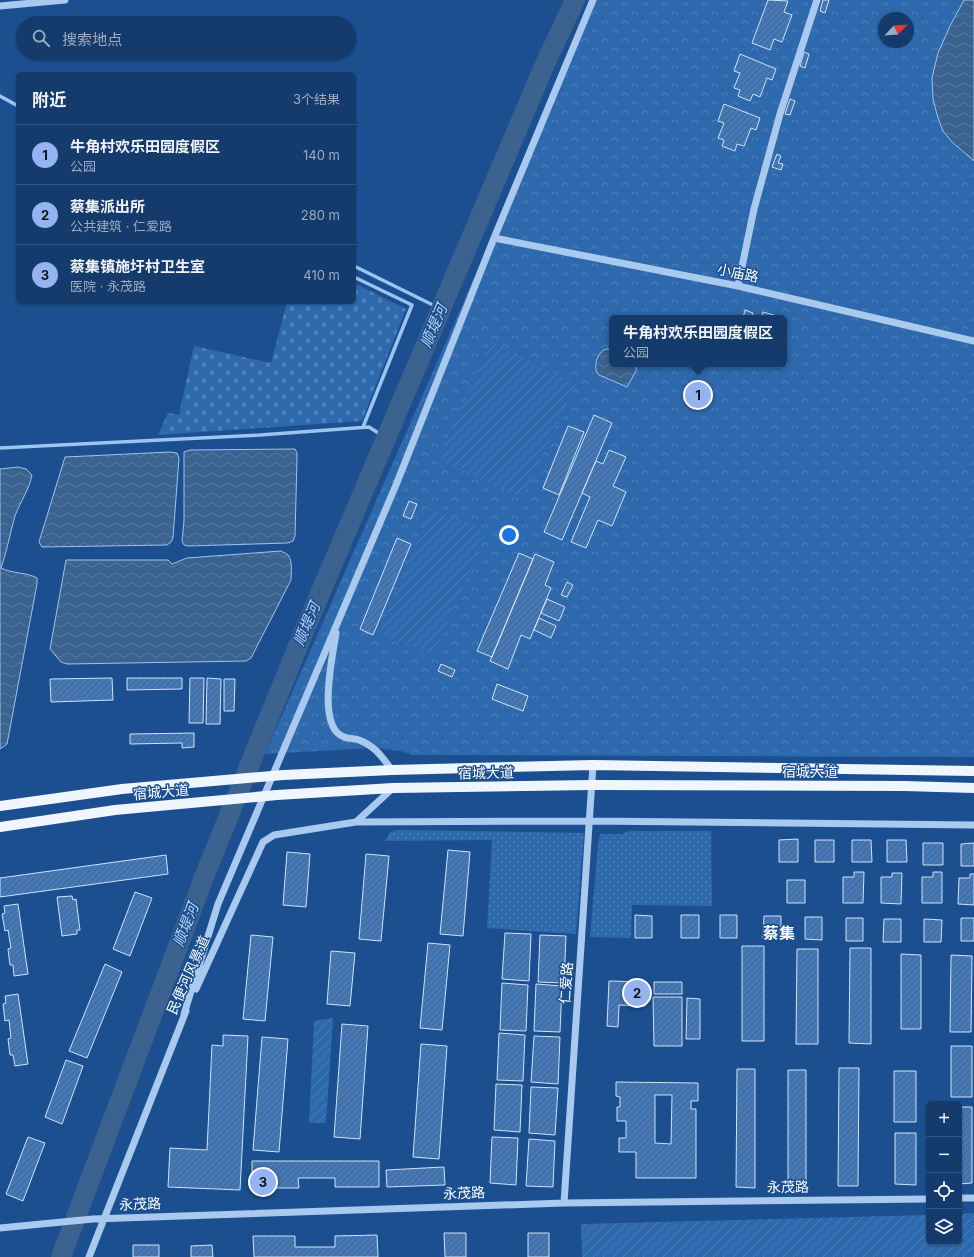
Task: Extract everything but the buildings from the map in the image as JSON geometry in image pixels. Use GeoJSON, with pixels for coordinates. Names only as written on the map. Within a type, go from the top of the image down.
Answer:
{"type":"FeatureCollection","features":[{"type":"Feature","properties":{"kind":"main road","name":"宿城大道"},"geometry":{"type":"LineString","coordinates":[[0,806],[122,789],[283,775],[392,770],[593,765],[974,771]]}},
{"type":"Feature","properties":{"kind":"main road","name":"宿城大道"},"geometry":{"type":"LineString","coordinates":[[0,827],[115,810],[393,788],[592,785],[904,786],[974,788]]}},
{"type":"Feature","properties":{"kind":"street"},"geometry":{"type":"LineString","coordinates":[[0,6],[65,0]]}},
{"type":"Feature","properties":{"kind":"street"},"geometry":{"type":"LineString","coordinates":[[184,1014],[218,904],[396,485],[494,238],[593,0]]}},
{"type":"Feature","properties":{"kind":"street"},"geometry":{"type":"LineString","coordinates":[[738,286],[758,194],[780,114],[816,0]]}},
{"type":"Feature","properties":{"kind":"street","name":"小庙路"},"geometry":{"type":"LineString","coordinates":[[494,238],[738,286],[974,341]]}},
{"type":"Feature","properties":{"kind":"street"},"geometry":{"type":"LineString","coordinates":[[337,623],[327,695],[330,721],[335,731],[343,737],[357,740],[378,751],[392,770]]}},
{"type":"Feature","properties":{"kind":"street","name":"仁爱路"},"geometry":{"type":"LineString","coordinates":[[564,1203],[593,765]]}},
{"type":"Feature","properties":{"kind":"street"},"geometry":{"type":"LineString","coordinates":[[356,822],[393,788]]}},
{"type":"Feature","properties":{"kind":"street","name":"民便河风景道"},"geometry":{"type":"LineString","coordinates":[[89,1257],[184,1014],[263,842],[274,835],[356,822],[590,821],[974,825]]}},
{"type":"Feature","properties":{"kind":"street"},"geometry":{"type":"LineString","coordinates":[[962,1198],[974,1198]]}},
{"type":"Feature","properties":{"kind":"street","name":"永茂路"},"geometry":{"type":"LineString","coordinates":[[0,1228],[38,1223],[104,1218],[564,1203],[926,1199]]}},
{"type":"Feature","properties":{"kind":"green space"},"geometry":{"type":"Polygon","coordinates":[[[596,0],[974,0],[974,757],[412,755],[401,751],[374,748],[265,754],[596,0]]]}},
{"type":"Feature","properties":{"kind":"green space"},"geometry":{"type":"Polygon","coordinates":[[[356,284],[406,309],[362,421],[158,435],[168,413],[179,415],[194,346],[271,363],[286,304],[356,304],[356,284]]]}},
{"type":"Feature","properties":{"kind":"green space"},"geometry":{"type":"Polygon","coordinates":[[[491,343],[576,383],[523,498],[438,459],[491,343]]]}},
{"type":"Feature","properties":{"kind":"green space"},"geometry":{"type":"Polygon","coordinates":[[[431,508],[484,530],[484,537],[433,656],[379,633],[431,508]]]}},
{"type":"Feature","properties":{"kind":"green space"},"geometry":{"type":"Polygon","coordinates":[[[399,830],[584,833],[576,934],[487,928],[492,840],[385,841],[390,832],[399,830]]]}},
{"type":"Feature","properties":{"kind":"green space"},"geometry":{"type":"Polygon","coordinates":[[[629,831],[711,831],[712,906],[632,905],[631,938],[590,937],[600,834],[622,834],[629,831]]]}},
{"type":"Feature","properties":{"kind":"green space"},"geometry":{"type":"Polygon","coordinates":[[[333,1018],[326,1123],[309,1123],[314,1021],[333,1018]]]}},
{"type":"Feature","properties":{"kind":"green space"},"geometry":{"type":"Polygon","coordinates":[[[974,1213],[974,1257],[582,1257],[581,1224],[926,1215],[926,1245],[962,1245],[962,1214],[974,1213]]]}},
{"type":"Feature","properties":{"kind":"water"},"geometry":{"type":"Polygon","coordinates":[[[964,0],[974,0],[974,161],[952,142],[943,131],[933,99],[932,78],[938,53],[964,0]]]}},
{"type":"Feature","properties":{"kind":"water"},"geometry":{"type":"Polygon","coordinates":[[[606,349],[609,350],[609,367],[636,367],[636,371],[627,387],[599,375],[597,372],[596,360],[606,349]]]}},
{"type":"Feature","properties":{"kind":"water"},"geometry":{"type":"Polygon","coordinates":[[[295,449],[297,459],[295,536],[293,541],[288,543],[184,545],[182,541],[184,521],[184,452],[190,450],[295,449]]]}},
{"type":"Feature","properties":{"kind":"water"},"geometry":{"type":"Polygon","coordinates":[[[170,452],[177,453],[179,458],[173,538],[167,545],[42,547],[39,542],[65,457],[170,452]]]}},
{"type":"Feature","properties":{"kind":"water"},"geometry":{"type":"Polygon","coordinates":[[[18,467],[26,469],[32,475],[29,486],[15,516],[1,568],[33,576],[37,578],[37,584],[7,744],[0,749],[0,469],[18,467]]]}},
{"type":"Feature","properties":{"kind":"water"},"geometry":{"type":"Polygon","coordinates":[[[281,551],[287,554],[291,560],[291,580],[251,658],[246,661],[67,664],[61,662],[50,649],[66,560],[168,560],[172,564],[187,558],[281,551]]]}},
{"type":"Feature","properties":{"kind":"waterway","name":"顺堤河"},"geometry":{"type":"LineString","coordinates":[[61,1257],[206,872],[305,629],[545,64],[575,0]]}},
{"type":"Feature","properties":{"kind":"waterway"},"geometry":{"type":"LineString","coordinates":[[0,96],[16,105]]}},
{"type":"Feature","properties":{"kind":"waterway"},"geometry":{"type":"LineString","coordinates":[[356,267],[441,309]]}},
{"type":"Feature","properties":{"kind":"waterway"},"geometry":{"type":"LineString","coordinates":[[356,278],[412,305],[363,427]]}},
{"type":"Feature","properties":{"kind":"waterway"},"geometry":{"type":"LineString","coordinates":[[0,448],[260,435],[369,427],[386,438]]}},
{"type":"Feature","properties":{"kind":"place","name":"牛角村欢乐田园度假区"},"geometry":{"type":"Point","coordinates":[698,395]}},
{"type":"Feature","properties":{"kind":"place","name":"蔡集派出所"},"geometry":{"type":"Point","coordinates":[637,993]}},
{"type":"Feature","properties":{"kind":"place","name":"蔡集镇施圩村卫生室"},"geometry":{"type":"Point","coordinates":[263,1182]}},
{"type":"Feature","properties":{"kind":"district","name":"蔡集"},"geometry":{"type":"Point","coordinates":[779,933]}}]}
